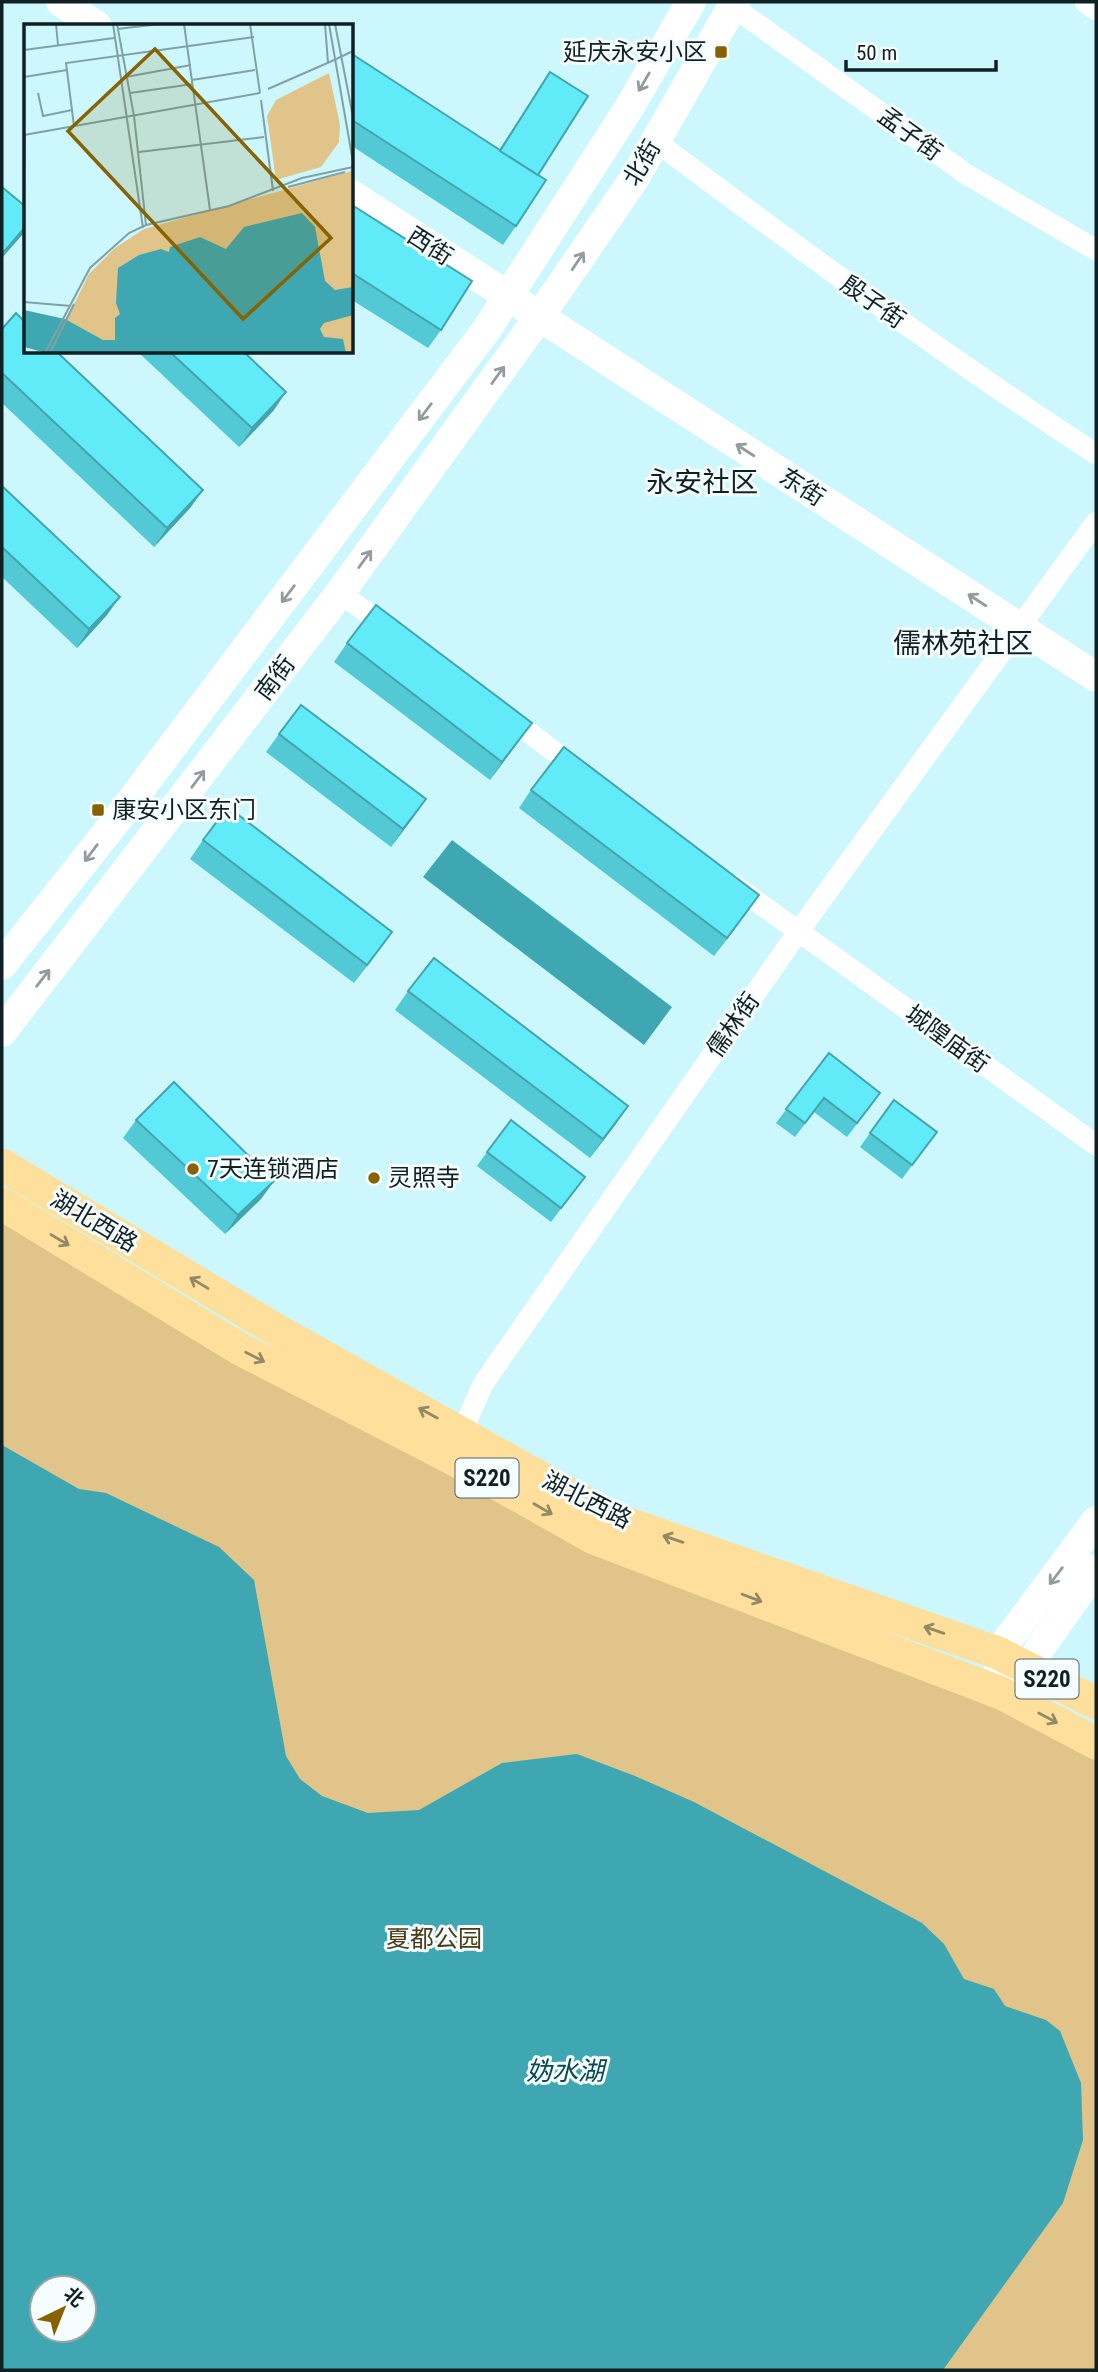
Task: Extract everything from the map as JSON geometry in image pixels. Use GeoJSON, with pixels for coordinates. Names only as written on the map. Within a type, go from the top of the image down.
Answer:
{"type":"FeatureCollection","features":[{"type":"Feature","properties":{"kind":"main road","name":"湖北西路"},"geometry":{"type":"LineString","coordinates":[[2,1165],[278,1331],[456,1444],[594,1538],[1001,1693],[1096,1743]]}},
{"type":"Feature","properties":{"kind":"main road","name":"湖北西路"},"geometry":{"type":"LineString","coordinates":[[2,1205],[240,1349],[456,1444],[612,1518],[998,1653],[1096,1703]]}},
{"type":"Feature","properties":{"kind":"street","name":"北街"},"geometry":{"type":"LineString","coordinates":[[508,297],[628,108],[691,2]]}},
{"type":"Feature","properties":{"kind":"street"},"geometry":{"type":"LineString","coordinates":[[1085,2],[1096,10]]}},
{"type":"Feature","properties":{"kind":"street","name":"北街"},"geometry":{"type":"LineString","coordinates":[[539,317],[634,179],[733,4]]}},
{"type":"Feature","properties":{"kind":"street","name":"孟子街"},"geometry":{"type":"LineString","coordinates":[[733,4],[966,174],[1096,250]]}},
{"type":"Feature","properties":{"kind":"street","name":"殷子街"},"geometry":{"type":"LineString","coordinates":[[655,141],[836,276],[1028,410],[1096,454]]}},
{"type":"Feature","properties":{"kind":"street","name":"西街"},"geometry":{"type":"LineString","coordinates":[[354,196],[508,297]]}},
{"type":"Feature","properties":{"kind":"street","name":"东街"},"geometry":{"type":"LineString","coordinates":[[508,297],[1096,677]]}},
{"type":"Feature","properties":{"kind":"street","name":"南街"},"geometry":{"type":"LineString","coordinates":[[2,965],[84,863],[280,605],[487,329],[508,297]]}},
{"type":"Feature","properties":{"kind":"street","name":"南街"},"geometry":{"type":"LineString","coordinates":[[2,1032],[340,593],[539,317]]}},
{"type":"Feature","properties":{"kind":"street","name":"儒林街"},"geometry":{"type":"LineString","coordinates":[[456,1444],[483,1384],[798,932],[1096,522]]}},
{"type":"Feature","properties":{"kind":"street"},"geometry":{"type":"LineString","coordinates":[[340,593],[407,642]]}},
{"type":"Feature","properties":{"kind":"street"},"geometry":{"type":"LineString","coordinates":[[486,700],[597,783]]}},
{"type":"Feature","properties":{"kind":"street","name":"城隍庙街"},"geometry":{"type":"LineString","coordinates":[[720,874],[1096,1145]]}},
{"type":"Feature","properties":{"kind":"street"},"geometry":{"type":"LineString","coordinates":[[1001,1693],[998,1653],[1096,1521]]}},
{"type":"Feature","properties":{"kind":"street"},"geometry":{"type":"LineString","coordinates":[[1001,1693],[1028,1670],[1040,1648],[1096,1569]]}},
{"type":"Feature","properties":{"kind":"green space","name":"妫水湖"},"geometry":{"type":"Polygon","coordinates":[[[2,1204],[240,1349],[1096,1743],[1096,2370],[2,2370],[2,1204]]]}},
{"type":"Feature","properties":{"kind":"water"},"geometry":{"type":"Polygon","coordinates":[[[452,840],[672,1007],[644,1045],[423,877],[452,840]]]}},
{"type":"Feature","properties":{"kind":"water","name":"妫水湖"},"geometry":{"type":"Polygon","coordinates":[[[2,1445],[79,1489],[106,1493],[219,1547],[254,1580],[286,1756],[300,1779],[322,1796],[368,1813],[419,1810],[502,1763],[577,1754],[694,1802],[922,1923],[944,1944],[964,1979],[994,1989],[1005,2006],[1046,2020],[1060,2031],[1081,2083],[1083,2140],[1063,2203],[943,2370],[2,2370],[2,1445]]]}},
{"type":"Feature","properties":{"kind":"building"},"geometry":{"type":"Polygon","coordinates":[[[354,55],[546,180],[516,226],[354,121],[354,55]]]}},
{"type":"Feature","properties":{"kind":"building"},"geometry":{"type":"Polygon","coordinates":[[[550,72],[588,96],[538,175],[500,151],[550,72]]]}},
{"type":"Feature","properties":{"kind":"building"},"geometry":{"type":"Polygon","coordinates":[[[2,187],[24,205],[24,228],[2,252],[2,187]]]}},
{"type":"Feature","properties":{"kind":"building"},"geometry":{"type":"Polygon","coordinates":[[[354,206],[472,281],[441,330],[354,274],[354,206]]]}},
{"type":"Feature","properties":{"kind":"building"},"geometry":{"type":"Polygon","coordinates":[[[16,313],[24,321],[24,354],[59,354],[203,490],[167,528],[2,373],[2,329],[16,313]]]}},
{"type":"Feature","properties":{"kind":"building"},"geometry":{"type":"Polygon","coordinates":[[[172,354],[246,354],[286,392],[252,428],[172,354]]]}},
{"type":"Feature","properties":{"kind":"building"},"geometry":{"type":"Polygon","coordinates":[[[2,486],[120,597],[89,629],[2,547],[2,486]]]}},
{"type":"Feature","properties":{"kind":"building"},"geometry":{"type":"Polygon","coordinates":[[[376,605],[532,723],[502,762],[347,643],[376,605]]]}},
{"type":"Feature","properties":{"kind":"building"},"geometry":{"type":"Polygon","coordinates":[[[301,705],[426,799],[403,829],[279,734],[301,705]]]}},
{"type":"Feature","properties":{"kind":"building"},"geometry":{"type":"Polygon","coordinates":[[[564,747],[759,895],[727,938],[531,790],[564,747]]]}},
{"type":"Feature","properties":{"kind":"building"},"geometry":{"type":"Polygon","coordinates":[[[228,807],[392,932],[367,965],[203,840],[228,807]]]}},
{"type":"Feature","properties":{"kind":"building"},"geometry":{"type":"Polygon","coordinates":[[[434,958],[628,1106],[603,1139],[408,991],[434,958]]]}},
{"type":"Feature","properties":{"kind":"building"},"geometry":{"type":"Polygon","coordinates":[[[829,1053],[880,1093],[857,1123],[824,1098],[805,1123],[786,1109],[829,1053]]]}},
{"type":"Feature","properties":{"kind":"building"},"geometry":{"type":"Polygon","coordinates":[[[174,1082],[274,1181],[238,1215],[136,1120],[174,1082]]]}},
{"type":"Feature","properties":{"kind":"building"},"geometry":{"type":"Polygon","coordinates":[[[894,1100],[937,1132],[912,1165],[870,1133],[894,1100]]]}},
{"type":"Feature","properties":{"kind":"building"},"geometry":{"type":"Polygon","coordinates":[[[511,1120],[585,1177],[561,1208],[487,1152],[511,1120]]]}},
{"type":"Feature","properties":{"kind":"place","name":"延庆永安小区"},"geometry":{"type":"Point","coordinates":[721,52]}},
{"type":"Feature","properties":{"kind":"place","name":"康安小区东门"},"geometry":{"type":"Point","coordinates":[98,810]}},
{"type":"Feature","properties":{"kind":"place","name":"7天连锁酒店"},"geometry":{"type":"Point","coordinates":[193,1169]}},
{"type":"Feature","properties":{"kind":"place","name":"灵照寺"},"geometry":{"type":"Point","coordinates":[374,1178]}},
{"type":"Feature","properties":{"kind":"district","name":"永安社区"},"geometry":{"type":"Point","coordinates":[702,482]}},
{"type":"Feature","properties":{"kind":"district","name":"儒林苑社区"},"geometry":{"type":"Point","coordinates":[963,643]}},
{"type":"Feature","properties":{"kind":"park label","name":"夏都公园"},"geometry":{"type":"Point","coordinates":[434,1939]}}]}
